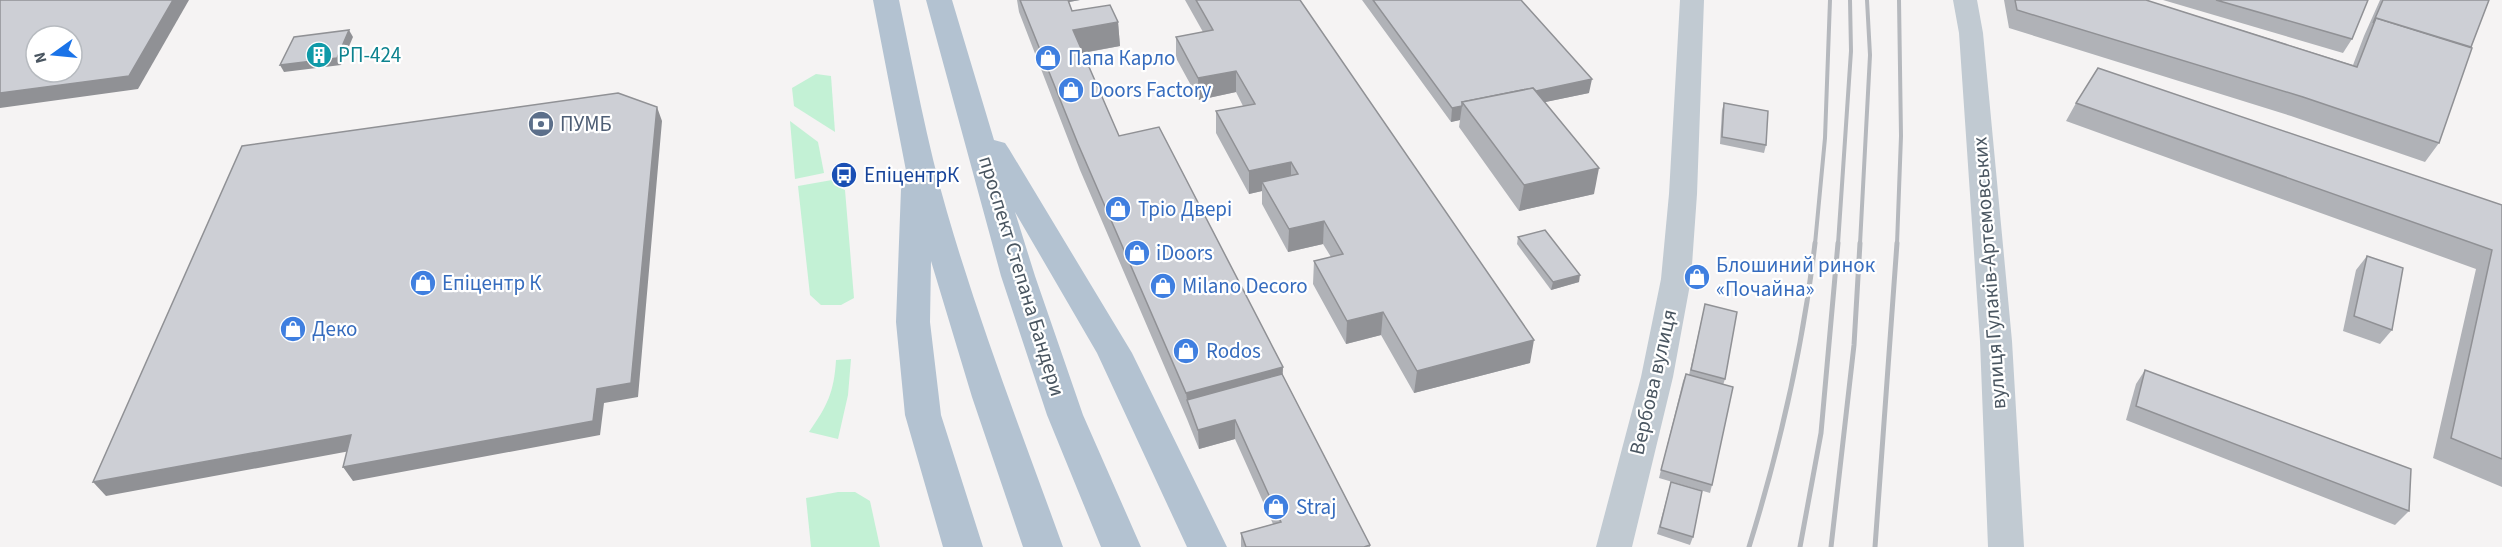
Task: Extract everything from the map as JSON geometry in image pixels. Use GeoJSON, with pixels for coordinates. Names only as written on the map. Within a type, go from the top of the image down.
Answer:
{"type":"FeatureCollection","features":[{"type":"Feature","properties":{"kind":"main road"},"geometry":{"type":"LineString","coordinates":[[886,0],[917,157],[932,214],[987,386],[1043,547]]}},
{"type":"Feature","properties":{"kind":"main road","name":"проспект Степана Бандери"},"geometry":{"type":"LineString","coordinates":[[939,0],[1018,276],[1065,415],[1121,547]]}},
{"type":"Feature","properties":{"kind":"main road"},"geometry":{"type":"LineString","coordinates":[[971,112],[1114,353],[1207,547]]}},
{"type":"Feature","properties":{"kind":"main road"},"geometry":{"type":"LineString","coordinates":[[917,157],[913,322],[923,415],[963,547]]}},
{"type":"Feature","properties":{"kind":"street","name":"Вербова вулиця"},"geometry":{"type":"LineString","coordinates":[[1614,547],[1657,377],[1676,279],[1683,194],[1692,0]]}},
{"type":"Feature","properties":{"kind":"street","name":"вулиця Гулаків-Артемовських"},"geometry":{"type":"LineString","coordinates":[[1965,0],[1971,33],[1996,341],[2006,547]]}},
{"type":"Feature","properties":{"kind":"green space"},"geometry":{"type":"Polygon","coordinates":[[[816,74],[831,76],[835,132],[794,106],[792,88],[816,74]]]}},
{"type":"Feature","properties":{"kind":"green space"},"geometry":{"type":"Polygon","coordinates":[[[790,121],[818,142],[824,173],[795,179],[790,121]]]}},
{"type":"Feature","properties":{"kind":"green space"},"geometry":{"type":"Polygon","coordinates":[[[832,180],[834,185],[845,190],[854,298],[841,305],[821,305],[810,295],[798,186],[832,180]]]}},
{"type":"Feature","properties":{"kind":"green space"},"geometry":{"type":"Polygon","coordinates":[[[851,359],[848,395],[838,439],[809,432],[828,399],[836,360],[851,359]]]}},
{"type":"Feature","properties":{"kind":"green space"},"geometry":{"type":"Polygon","coordinates":[[[838,492],[855,492],[870,501],[880,547],[811,547],[806,498],[838,492]]]}},
{"type":"Feature","properties":{"kind":"building"},"geometry":{"type":"Polygon","coordinates":[[[0,0],[173,0],[129,76],[84,82],[84,24],[24,24],[24,84],[68,84],[0,93],[0,0]]]}},
{"type":"Feature","properties":{"kind":"building"},"geometry":{"type":"Polygon","coordinates":[[[1020,0],[1068,0],[1072,11],[1110,5],[1118,22],[1073,30],[1119,136],[1159,127],[1283,367],[1186,393],[1078,144],[1020,0]]]}},
{"type":"Feature","properties":{"kind":"building"},"geometry":{"type":"Polygon","coordinates":[[[1196,0],[1300,0],[1534,340],[1417,371],[1383,312],[1347,321],[1314,261],[1343,254],[1324,221],[1289,229],[1262,182],[1298,174],[1291,162],[1249,171],[1216,111],[1255,104],[1236,71],[1198,78],[1176,37],[1213,30],[1196,0]]]}},
{"type":"Feature","properties":{"kind":"building"},"geometry":{"type":"Polygon","coordinates":[[[1373,0],[1521,0],[1592,79],[1536,91],[1533,88],[1462,102],[1462,106],[1452,108],[1373,0]]]}},
{"type":"Feature","properties":{"kind":"building"},"geometry":{"type":"Polygon","coordinates":[[[2015,0],[2146,0],[2357,67],[2376,18],[2472,48],[2439,143],[2303,97],[2017,10],[2015,0]]]}},
{"type":"Feature","properties":{"kind":"building"},"geometry":{"type":"Polygon","coordinates":[[[2216,0],[2368,0],[2352,39],[2216,0]]]}},
{"type":"Feature","properties":{"kind":"building"},"geometry":{"type":"Polygon","coordinates":[[[2383,0],[2489,0],[2471,47],[2376,18],[2373,23],[2383,0]]]}},
{"type":"Feature","properties":{"kind":"building","name":"РП-424"},"geometry":{"type":"Polygon","coordinates":[[[349,30],[337,58],[280,65],[294,37],[349,30]]]}},
{"type":"Feature","properties":{"kind":"building"},"geometry":{"type":"Polygon","coordinates":[[[2098,68],[2502,205],[2502,459],[2451,438],[2492,250],[2076,103],[2098,68]]]}},
{"type":"Feature","properties":{"kind":"building"},"geometry":{"type":"Polygon","coordinates":[[[1533,88],[1599,168],[1524,185],[1462,102],[1533,88]]]}},
{"type":"Feature","properties":{"kind":"building","name":"Епіцентр К"},"geometry":{"type":"Polygon","coordinates":[[[618,93],[657,107],[631,383],[597,389],[593,421],[343,467],[351,435],[93,482],[242,146],[618,93]]]}},
{"type":"Feature","properties":{"kind":"building"},"geometry":{"type":"Polygon","coordinates":[[[1724,103],[1768,111],[1766,145],[1722,137],[1724,103]]]}},
{"type":"Feature","properties":{"kind":"building"},"geometry":{"type":"Polygon","coordinates":[[[1545,230],[1580,275],[1553,282],[1518,237],[1545,230]]]}},
{"type":"Feature","properties":{"kind":"building"},"geometry":{"type":"Polygon","coordinates":[[[2367,256],[2403,268],[2392,330],[2354,316],[2367,256]]]}},
{"type":"Feature","properties":{"kind":"building"},"geometry":{"type":"Polygon","coordinates":[[[1705,304],[1737,312],[1725,379],[1691,370],[1705,304]]]}},
{"type":"Feature","properties":{"kind":"building"},"geometry":{"type":"Polygon","coordinates":[[[2145,370],[2411,469],[2409,511],[2136,406],[2145,370]]]}},
{"type":"Feature","properties":{"kind":"building"},"geometry":{"type":"Polygon","coordinates":[[[1282,374],[1370,545],[1364,547],[1246,547],[1241,533],[1281,522],[1235,420],[1198,430],[1187,400],[1282,374]]]}},
{"type":"Feature","properties":{"kind":"building"},"geometry":{"type":"Polygon","coordinates":[[[1686,374],[1733,387],[1712,485],[1661,470],[1686,374]]]}},
{"type":"Feature","properties":{"kind":"building"},"geometry":{"type":"Polygon","coordinates":[[[1671,482],[1702,491],[1693,537],[1660,527],[1671,482]]]}},
{"type":"Feature","properties":{"kind":"railway"},"geometry":{"type":"LineString","coordinates":[[1815,244],[1825,138],[1830,0]]}},
{"type":"Feature","properties":{"kind":"railway"},"geometry":{"type":"LineString","coordinates":[[1838,244],[1851,51],[1850,0]]}},
{"type":"Feature","properties":{"kind":"railway"},"geometry":{"type":"LineString","coordinates":[[1860,244],[1870,55],[1867,0]]}},
{"type":"Feature","properties":{"kind":"railway"},"geometry":{"type":"LineString","coordinates":[[1897,244],[1901,136],[1899,0]]}},
{"type":"Feature","properties":{"kind":"railway"},"geometry":{"type":"LineString","coordinates":[[1749,547],[1771,472],[1789,397],[1804,320],[1815,243]]}},
{"type":"Feature","properties":{"kind":"railway"},"geometry":{"type":"LineString","coordinates":[[1800,547],[1821,433],[1838,243]]}},
{"type":"Feature","properties":{"kind":"railway"},"geometry":{"type":"LineString","coordinates":[[1831,547],[1854,345],[1860,243]]}},
{"type":"Feature","properties":{"kind":"railway"},"geometry":{"type":"LineString","coordinates":[[1875,547],[1897,243]]}},
{"type":"Feature","properties":{"kind":"place","name":"РП-424"},"geometry":{"type":"Point","coordinates":[319,55]}},
{"type":"Feature","properties":{"kind":"place","name":"Папа Карло"},"geometry":{"type":"Point","coordinates":[1048,58]}},
{"type":"Feature","properties":{"kind":"place","name":"Doors Factory"},"geometry":{"type":"Point","coordinates":[1071,90]}},
{"type":"Feature","properties":{"kind":"place","name":"ПУМБ"},"geometry":{"type":"Point","coordinates":[541,124]}},
{"type":"Feature","properties":{"kind":"place","name":"ЕпіцентрК"},"geometry":{"type":"Point","coordinates":[844,175]}},
{"type":"Feature","properties":{"kind":"place","name":"Тріо Двері"},"geometry":{"type":"Point","coordinates":[1118,209]}},
{"type":"Feature","properties":{"kind":"place","name":"iDoors"},"geometry":{"type":"Point","coordinates":[1137,253]}},
{"type":"Feature","properties":{"kind":"place","name":"Блошиний ринок «Почайна»"},"geometry":{"type":"Point","coordinates":[1697,277]}},
{"type":"Feature","properties":{"kind":"place","name":"Епіцентр К"},"geometry":{"type":"Point","coordinates":[423,283]}},
{"type":"Feature","properties":{"kind":"place","name":"Milano Decoro"},"geometry":{"type":"Point","coordinates":[1163,286]}},
{"type":"Feature","properties":{"kind":"place","name":"Деко"},"geometry":{"type":"Point","coordinates":[293,329]}},
{"type":"Feature","properties":{"kind":"place","name":"Rodos"},"geometry":{"type":"Point","coordinates":[1186,351]}},
{"type":"Feature","properties":{"kind":"place","name":"Straj"},"geometry":{"type":"Point","coordinates":[1276,507]}}]}
